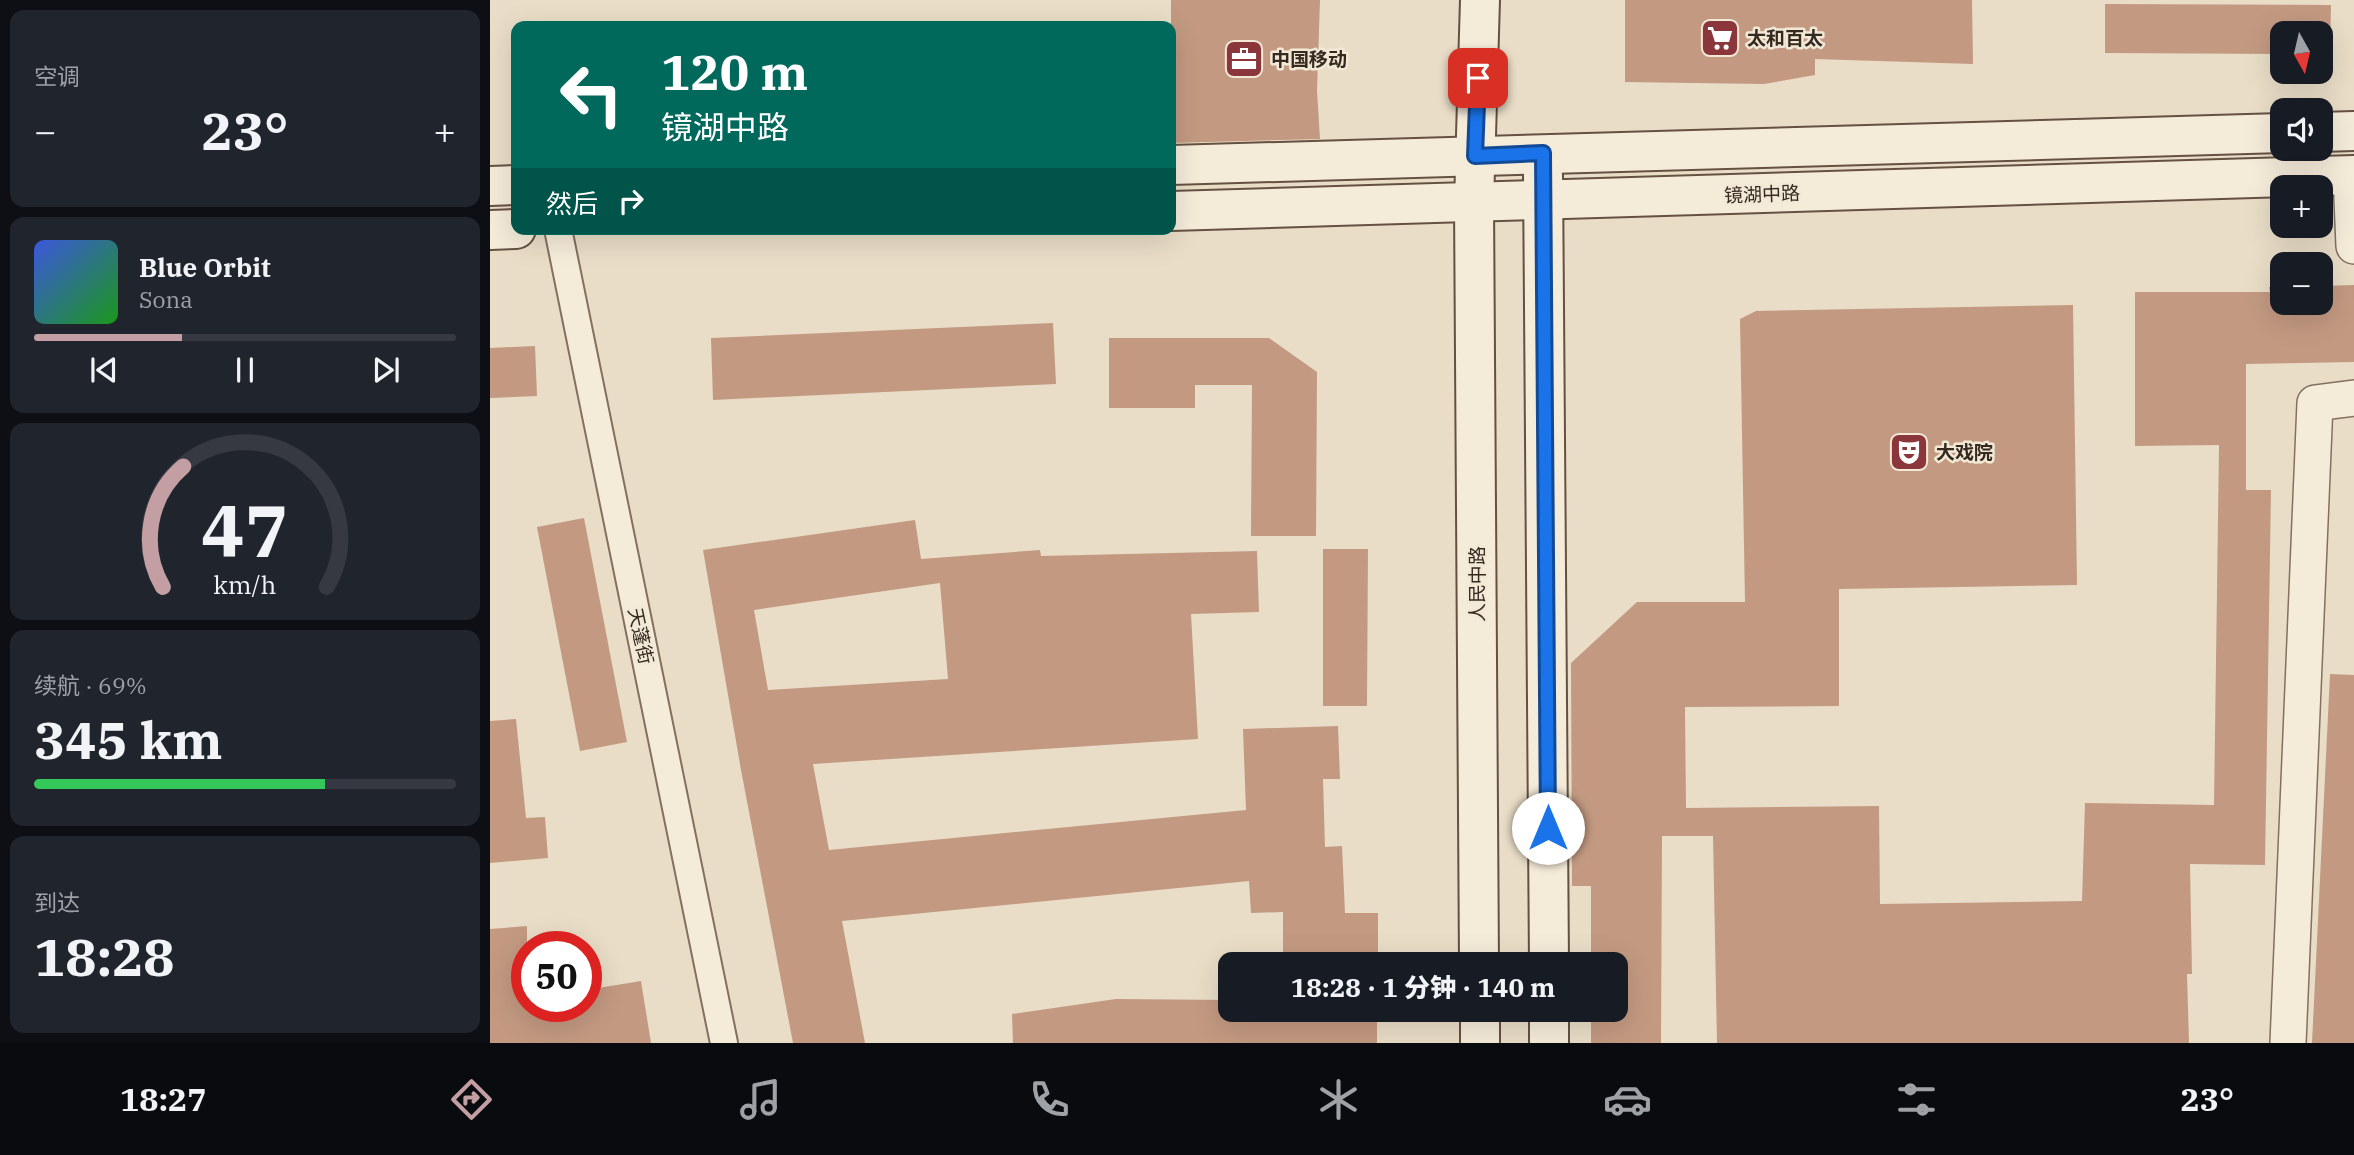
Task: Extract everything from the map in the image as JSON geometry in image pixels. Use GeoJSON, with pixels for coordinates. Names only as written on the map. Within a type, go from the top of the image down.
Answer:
{"type":"FeatureCollection","features":[{"type":"Feature","properties":{"kind":"main road","name":"人民中路"},"geometry":{"type":"LineString","coordinates":[[1479,952],[1474,203],[1480,0]]}},
{"type":"Feature","properties":{"kind":"main road"},"geometry":{"type":"LineString","coordinates":[[2333,132],[2354,131]]}},
{"type":"Feature","properties":{"kind":"main road"},"geometry":{"type":"LineString","coordinates":[[1176,165],[2270,133]]}},
{"type":"Feature","properties":{"kind":"main road"},"geometry":{"type":"LineString","coordinates":[[1543,153],[1549,952]]}},
{"type":"Feature","properties":{"kind":"main road","name":"镜湖中路"},"geometry":{"type":"LineString","coordinates":[[1176,211],[2352,175]]}},
{"type":"Feature","properties":{"kind":"main road"},"geometry":{"type":"LineString","coordinates":[[490,186],[511,185]]}},
{"type":"Feature","properties":{"kind":"main road"},"geometry":{"type":"LineString","coordinates":[[490,230],[511,229]]}},
{"type":"Feature","properties":{"kind":"main road"},"geometry":{"type":"LineString","coordinates":[[1480,1022],[1480,1043]]}},
{"type":"Feature","properties":{"kind":"main road"},"geometry":{"type":"LineString","coordinates":[[1549,1022],[1549,1043]]}},
{"type":"Feature","properties":{"kind":"street"},"geometry":{"type":"LineString","coordinates":[[2352,175],[2354,246]]}},
{"type":"Feature","properties":{"kind":"street","name":"天蓬街"},"geometry":{"type":"LineString","coordinates":[[559,235],[724,1043]]}},
{"type":"Feature","properties":{"kind":"street"},"geometry":{"type":"LineString","coordinates":[[2288,1043],[2315,403],[2354,398]]}},
{"type":"Feature","properties":{"kind":"building","name":"中国移动"},"geometry":{"type":"Polygon","coordinates":[[[1171,0],[1320,0],[1317,91],[1320,139],[1176,143],[1176,21],[1171,21],[1171,0]]]}},
{"type":"Feature","properties":{"kind":"building","name":"太和百太"},"geometry":{"type":"Polygon","coordinates":[[[1625,0],[1972,0],[1973,64],[1815,59],[1815,75],[1764,84],[1625,82],[1625,0]]]}},
{"type":"Feature","properties":{"kind":"building"},"geometry":{"type":"Polygon","coordinates":[[[2105,4],[2331,5],[2331,21],[2270,21],[2270,54],[2105,53],[2105,4]]]}},
{"type":"Feature","properties":{"kind":"building"},"geometry":{"type":"Polygon","coordinates":[[[2354,285],[2354,362],[2246,364],[2246,490],[2271,490],[2265,865],[2190,864],[2192,974],[2187,974],[2189,1043],[1717,1043],[1713,836],[1662,836],[1661,1043],[1591,1043],[1591,1022],[1628,1022],[1628,952],[1591,952],[1591,886],[1572,886],[1571,663],[1637,602],[1745,602],[1740,319],[1756,311],[2073,305],[2077,585],[1839,589],[1839,706],[1685,707],[1686,808],[1879,806],[1880,904],[2082,901],[2085,803],[2214,805],[2219,445],[2135,446],[2135,292],[2270,292],[2270,315],[2333,315],[2333,286],[2354,285]]]}},
{"type":"Feature","properties":{"kind":"building"},"geometry":{"type":"Polygon","coordinates":[[[1053,323],[1056,384],[713,400],[711,338],[1053,323]]]}},
{"type":"Feature","properties":{"kind":"building"},"geometry":{"type":"Polygon","coordinates":[[[1109,338],[1269,338],[1317,372],[1316,536],[1251,536],[1252,385],[1195,385],[1195,408],[1109,408],[1109,338]]]}},
{"type":"Feature","properties":{"kind":"building"},"geometry":{"type":"Polygon","coordinates":[[[535,346],[537,396],[490,398],[490,348],[535,346]]]}},
{"type":"Feature","properties":{"kind":"building"},"geometry":{"type":"Polygon","coordinates":[[[584,518],[627,742],[580,751],[537,527],[584,518]]]}},
{"type":"Feature","properties":{"kind":"building"},"geometry":{"type":"Polygon","coordinates":[[[915,520],[921,559],[1040,550],[1041,556],[1257,551],[1259,612],[1191,614],[1198,739],[813,764],[829,850],[1246,810],[1243,729],[1338,726],[1340,779],[1323,779],[1325,847],[1342,846],[1345,913],[1378,913],[1378,952],[1283,952],[1283,912],[1251,913],[1249,881],[842,921],[865,1043],[793,1043],[741,770],[703,550],[915,520]],[[940,583],[754,610],[768,690],[948,679],[940,583]]]}},
{"type":"Feature","properties":{"kind":"building"},"geometry":{"type":"Polygon","coordinates":[[[1323,549],[1368,549],[1367,706],[1323,706],[1323,549]]]}},
{"type":"Feature","properties":{"kind":"building"},"geometry":{"type":"Polygon","coordinates":[[[2330,674],[2354,675],[2354,1043],[2312,1043],[2330,674]]]}},
{"type":"Feature","properties":{"kind":"building"},"geometry":{"type":"Polygon","coordinates":[[[516,719],[526,818],[545,817],[548,858],[490,863],[490,721],[516,719]]]}},
{"type":"Feature","properties":{"kind":"building"},"geometry":{"type":"Polygon","coordinates":[[[527,926],[527,931],[511,931],[511,1022],[602,1022],[602,987],[641,981],[651,1043],[490,1043],[490,929],[527,926]]]}},
{"type":"Feature","properties":{"kind":"building"},"geometry":{"type":"Polygon","coordinates":[[[1116,999],[1218,1000],[1218,1022],[1377,1022],[1377,1043],[1013,1043],[1012,1014],[1116,999]]]}},
{"type":"Feature","properties":{"kind":"place","name":"太和百太"},"geometry":{"type":"Point","coordinates":[1720,38]}},
{"type":"Feature","properties":{"kind":"place","name":"中国移动"},"geometry":{"type":"Point","coordinates":[1244,59]}},
{"type":"Feature","properties":{"kind":"place","name":"大戏院"},"geometry":{"type":"Point","coordinates":[1909,452]}},
{"type":"Feature","properties":{"kind":"route"},"geometry":{"type":"LineString","coordinates":[[1478,78],[1475,156],[1543,153],[1548,828]]}}]}
